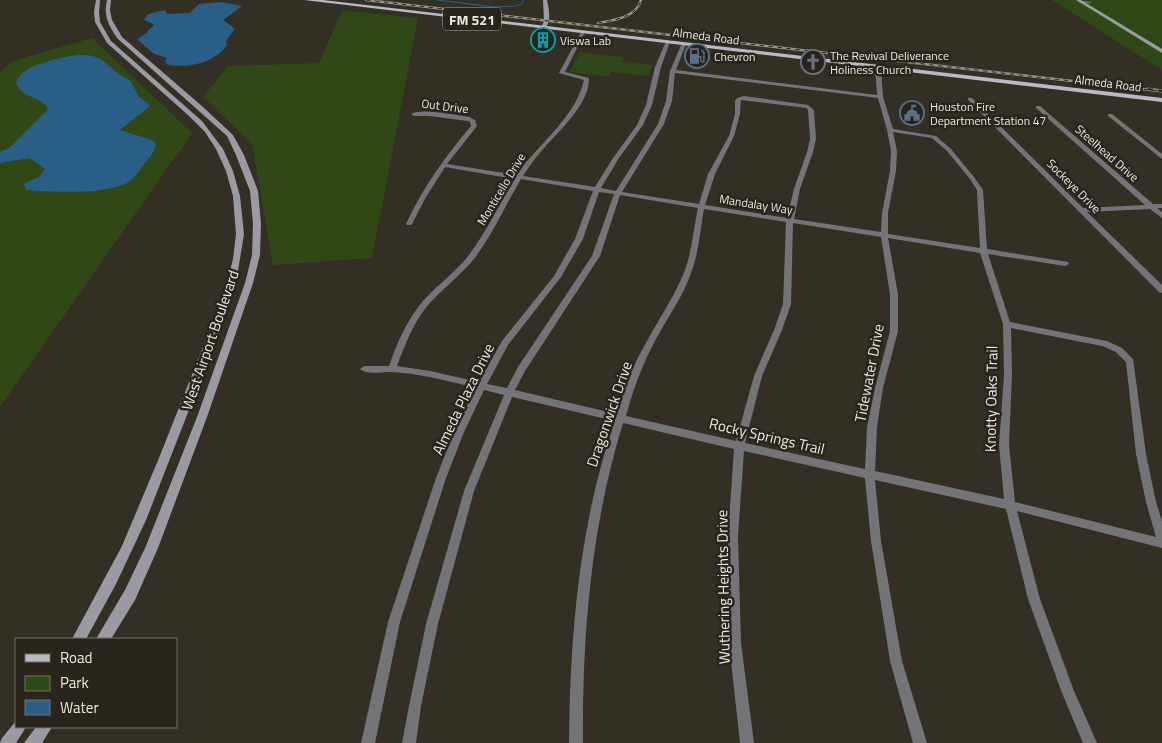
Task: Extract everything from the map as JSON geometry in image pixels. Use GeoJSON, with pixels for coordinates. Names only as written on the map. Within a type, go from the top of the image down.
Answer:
{"type":"FeatureCollection","features":[{"type":"Feature","properties":{"kind":"main road","name":"Almeda Road"},"geometry":{"type":"LineString","coordinates":[[307,0],[1162,100]]}},
{"type":"Feature","properties":{"kind":"main road"},"geometry":{"type":"LineString","coordinates":[[544,28],[548,21],[545,0]]}},
{"type":"Feature","properties":{"kind":"main road"},"geometry":{"type":"LineString","coordinates":[[1079,1],[1162,51]]}},
{"type":"Feature","properties":{"kind":"main road"},"geometry":{"type":"LineString","coordinates":[[1089,1],[1162,44]]}},
{"type":"Feature","properties":{"kind":"main road"},"geometry":{"type":"LineString","coordinates":[[97,3],[108,2]]}},
{"type":"Feature","properties":{"kind":"main road","name":"West Airport Boulevard"},"geometry":{"type":"LineString","coordinates":[[104,638],[130,595],[152,548],[202,417],[245,298],[256,255],[257,224],[254,192],[230,135],[122,41],[110,24],[108,2]]}},
{"type":"Feature","properties":{"kind":"main road","name":"West Airport Boulevard"},"geometry":{"type":"LineString","coordinates":[[80,638],[108,589],[131,542],[180,419],[227,295],[237,259],[239,228],[237,195],[226,159],[215,138],[102,33],[97,20],[97,3]]}},
{"type":"Feature","properties":{"kind":"main road"},"geometry":{"type":"LineString","coordinates":[[1129,31],[1139,30]]}},
{"type":"Feature","properties":{"kind":"main road"},"geometry":{"type":"LineString","coordinates":[[150,78],[163,75]]}},
{"type":"Feature","properties":{"kind":"main road"},"geometry":{"type":"LineString","coordinates":[[188,112],[201,108]]}},
{"type":"Feature","properties":{"kind":"main road"},"geometry":{"type":"LineString","coordinates":[[226,159],[240,155]]}},
{"type":"Feature","properties":{"kind":"main road"},"geometry":{"type":"LineString","coordinates":[[239,228],[257,224]]}},
{"type":"Feature","properties":{"kind":"main road"},"geometry":{"type":"LineString","coordinates":[[180,419],[202,417]]}},
{"type":"Feature","properties":{"kind":"main road"},"geometry":{"type":"LineString","coordinates":[[7,743],[18,728]]}},
{"type":"Feature","properties":{"kind":"main road"},"geometry":{"type":"LineString","coordinates":[[32,743],[44,728]]}},
{"type":"Feature","properties":{"kind":"street"},"geometry":{"type":"LineString","coordinates":[[1079,1],[1089,1]]}},
{"type":"Feature","properties":{"kind":"street","name":"Monticello Drive"},"geometry":{"type":"LineString","coordinates":[[392,369],[404,335],[417,314],[472,256],[494,223],[518,177],[534,155],[569,116],[585,88],[588,81],[586,77],[562,73],[584,32]]}},
{"type":"Feature","properties":{"kind":"street","name":"Almeda Plaza Drive"},"geometry":{"type":"LineString","coordinates":[[368,743],[394,622],[440,478],[481,386],[505,343],[548,290],[570,256],[580,239],[597,189],[616,158],[640,125],[649,105],[658,67],[668,42]]}},
{"type":"Feature","properties":{"kind":"street"},"geometry":{"type":"LineString","coordinates":[[409,743],[432,624],[469,491],[509,393],[521,369],[596,256],[618,192],[661,124],[669,101],[673,71],[684,44]]}},
{"type":"Feature","properties":{"kind":"street","name":"Tidewater Drive"},"geometry":{"type":"LineString","coordinates":[[878,67],[880,96],[894,151],[893,171],[885,213],[884,236],[894,294],[894,331],[879,388],[872,427],[870,474],[876,541],[896,661],[920,743]]}},
{"type":"Feature","properties":{"kind":"street"},"geometry":{"type":"LineString","coordinates":[[673,71],[880,96]]}},
{"type":"Feature","properties":{"kind":"street","name":"Sockeye Drive"},"geometry":{"type":"LineString","coordinates":[[970,98],[1162,290]]}},
{"type":"Feature","properties":{"kind":"street","name":"Dragonwick Drive"},"geometry":{"type":"LineString","coordinates":[[576,743],[576,712],[584,582],[593,517],[606,463],[631,383],[652,340],[678,296],[691,263],[700,206],[708,183],[732,137],[736,124],[739,99],[755,99]]}},
{"type":"Feature","properties":{"kind":"street","name":"Wuthering Heights Drive"},"geometry":{"type":"LineString","coordinates":[[747,743],[735,633],[733,536],[739,446],[758,376],[787,304],[790,221],[797,189],[812,146],[811,110],[804,106],[755,99]]}},
{"type":"Feature","properties":{"kind":"street","name":"Steelhead Drive"},"geometry":{"type":"LineString","coordinates":[[1038,108],[1162,216]]}},
{"type":"Feature","properties":{"kind":"street","name":"Out Drive"},"geometry":{"type":"LineString","coordinates":[[414,114],[429,114],[473,121]]}},
{"type":"Feature","properties":{"kind":"street"},"geometry":{"type":"LineString","coordinates":[[1110,115],[1162,156]]}},
{"type":"Feature","properties":{"kind":"street"},"geometry":{"type":"LineString","coordinates":[[408,224],[420,197],[442,165],[474,126],[473,121]]}},
{"type":"Feature","properties":{"kind":"street","name":"Knotty Oaks Trail"},"geometry":{"type":"LineString","coordinates":[[890,130],[934,137],[949,150],[980,190],[984,253],[1007,324],[1008,375],[1004,445],[1010,505],[1034,599],[1068,693],[1090,743]]}},
{"type":"Feature","properties":{"kind":"street","name":"Mandalay Way"},"geometry":{"type":"LineString","coordinates":[[442,165],[618,192],[984,253],[1065,264]]}},
{"type":"Feature","properties":{"kind":"street"},"geometry":{"type":"LineString","coordinates":[[1082,210],[1162,206]]}},
{"type":"Feature","properties":{"kind":"street"},"geometry":{"type":"LineString","coordinates":[[1007,324],[1104,343],[1119,350],[1130,362],[1141,454],[1151,502],[1162,538]]}},
{"type":"Feature","properties":{"kind":"street","name":"Rocky Springs Trail"},"geometry":{"type":"LineString","coordinates":[[364,369],[392,369],[430,374],[739,446],[1010,505],[1086,526],[1162,543]]}},
{"type":"Feature","properties":{"kind":"green space"},"geometry":{"type":"Polygon","coordinates":[[[1052,0],[1162,0],[1162,70],[1052,0]]]}},
{"type":"Feature","properties":{"kind":"green space"},"geometry":{"type":"Polygon","coordinates":[[[342,10],[418,18],[372,258],[273,265],[252,144],[203,97],[228,66],[319,63],[342,10]]]}},
{"type":"Feature","properties":{"kind":"green space"},"geometry":{"type":"Polygon","coordinates":[[[92,38],[192,133],[0,407],[0,72],[13,61],[92,38]]]}},
{"type":"Feature","properties":{"kind":"green space"},"geometry":{"type":"Polygon","coordinates":[[[580,52],[624,57],[622,61],[652,65],[649,76],[611,72],[609,77],[570,72],[580,52]]]}},
{"type":"Feature","properties":{"kind":"water"},"geometry":{"type":"Polygon","coordinates":[[[221,2],[242,6],[223,20],[235,29],[226,41],[227,45],[222,51],[209,60],[193,65],[168,65],[165,62],[167,58],[154,54],[137,39],[154,26],[144,20],[148,14],[165,10],[167,14],[190,13],[199,4],[221,2]]]}},
{"type":"Feature","properties":{"kind":"water"},"geometry":{"type":"Polygon","coordinates":[[[76,55],[95,57],[130,80],[139,97],[149,104],[149,107],[120,130],[152,140],[156,143],[155,149],[132,179],[117,187],[78,192],[26,190],[24,184],[40,176],[45,169],[30,158],[0,163],[0,152],[9,148],[48,109],[41,102],[22,92],[16,82],[20,76],[34,66],[76,55]]]}},
{"type":"Feature","properties":{"kind":"waterway"},"geometry":{"type":"LineString","coordinates":[[437,0],[494,7],[516,6],[522,4],[523,0]]}},
{"type":"Feature","properties":{"kind":"railway"},"geometry":{"type":"LineString","coordinates":[[366,0],[1159,91]]}},
{"type":"Feature","properties":{"kind":"railway"},"geometry":{"type":"LineString","coordinates":[[598,23],[624,17],[634,11],[641,0]]}},
{"type":"Feature","properties":{"kind":"railway"},"geometry":{"type":"LineString","coordinates":[[1148,89],[1162,91]]}},
{"type":"Feature","properties":{"kind":"place","name":"Viswa Lab"},"geometry":{"type":"Point","coordinates":[543,40]}},
{"type":"Feature","properties":{"kind":"place","name":"Chevron"},"geometry":{"type":"Point","coordinates":[697,56]}},
{"type":"Feature","properties":{"kind":"place","name":"The Revival Deliverance Holiness Church"},"geometry":{"type":"Point","coordinates":[813,62]}},
{"type":"Feature","properties":{"kind":"place","name":"Houston Fire Department Station 47"},"geometry":{"type":"Point","coordinates":[912,113]}}]}
